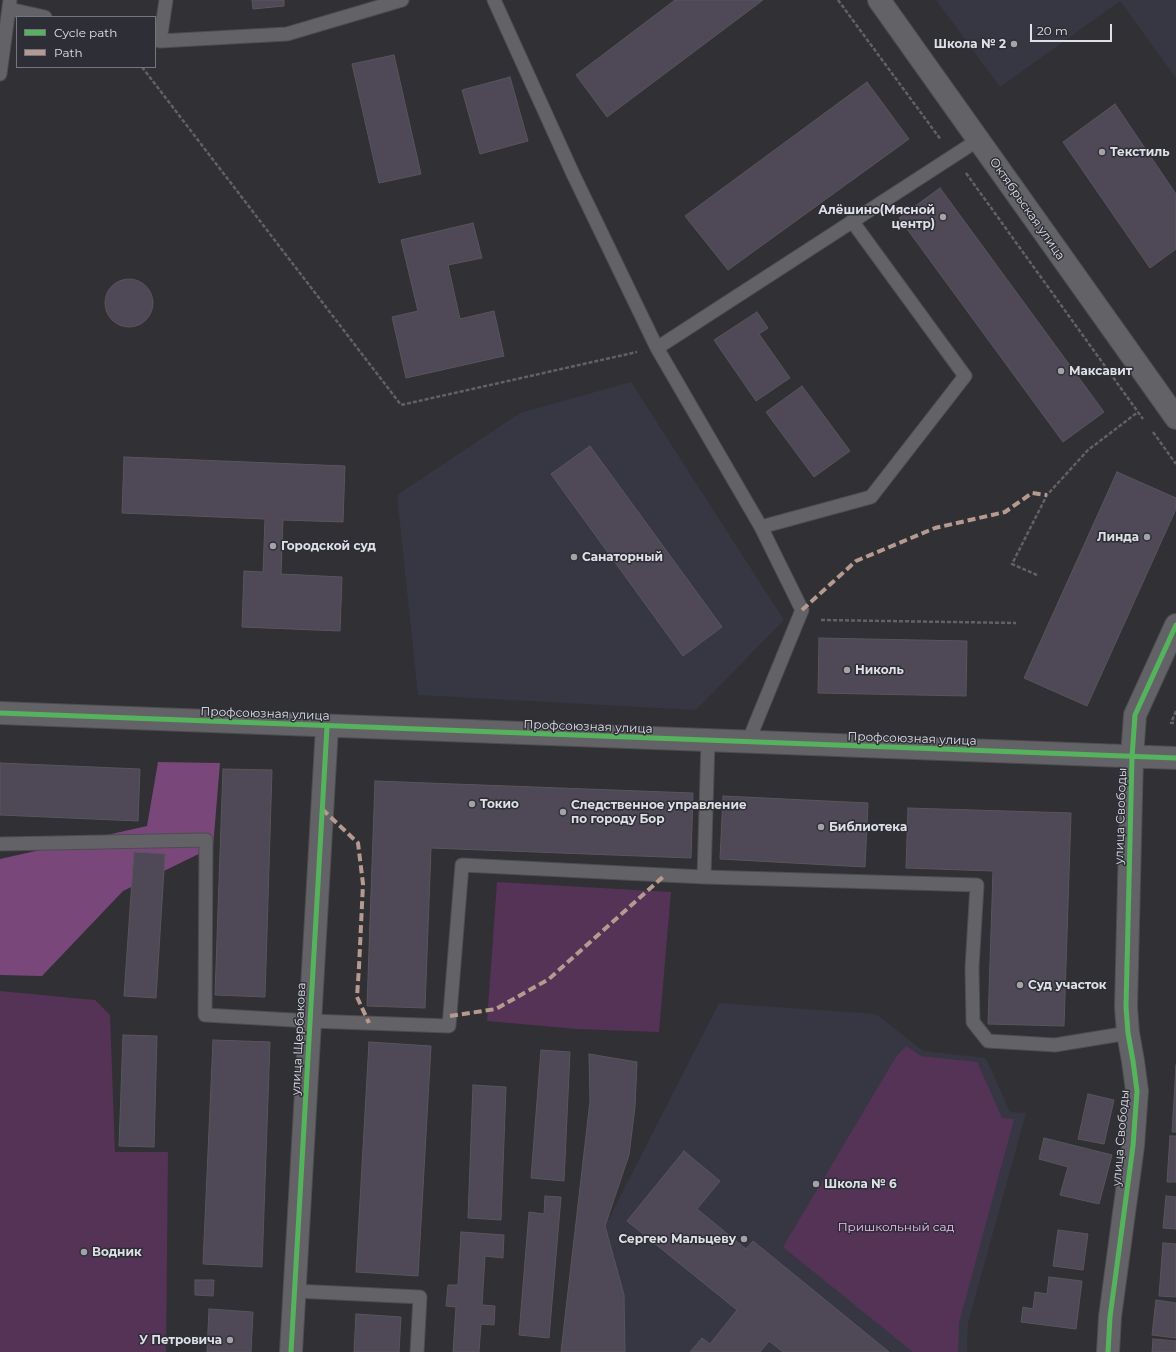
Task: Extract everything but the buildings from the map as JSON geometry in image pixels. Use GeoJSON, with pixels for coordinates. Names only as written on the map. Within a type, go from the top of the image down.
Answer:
{"type":"FeatureCollection","features":[{"type":"Feature","properties":{"kind":"street","name":"Октябрьская улица"},"geometry":{"type":"LineString","coordinates":[[879,0],[1176,418]]}},
{"type":"Feature","properties":{"kind":"street","name":"улица Свободы"},"geometry":{"type":"LineString","coordinates":[[1108,1352],[1110,1317],[1133,1146],[1137,1091],[1128,1033],[1126,1008],[1132,757],[1135,715],[1176,625]]}},
{"type":"Feature","properties":{"kind":"street","name":"Профсоюзная улица"},"geometry":{"type":"LineString","coordinates":[[0,713],[327,727],[1176,758]]}},
{"type":"Feature","properties":{"kind":"street","name":"улица Щербакова"},"geometry":{"type":"LineString","coordinates":[[291,1352],[327,727]]}},
{"type":"Feature","properties":{"kind":"lane"},"geometry":{"type":"LineString","coordinates":[[166,0],[158,41],[287,34],[402,0]]}},
{"type":"Feature","properties":{"kind":"lane"},"geometry":{"type":"LineString","coordinates":[[494,0],[573,174],[657,348],[761,526],[802,610],[748,742]]}},
{"type":"Feature","properties":{"kind":"lane"},"geometry":{"type":"LineString","coordinates":[[0,74],[10,4],[42,16]]}},
{"type":"Feature","properties":{"kind":"lane"},"geometry":{"type":"LineString","coordinates":[[657,348],[978,140]]}},
{"type":"Feature","properties":{"kind":"lane"},"geometry":{"type":"LineString","coordinates":[[761,526],[871,497],[965,376],[852,221]]}},
{"type":"Feature","properties":{"kind":"lane"},"geometry":{"type":"LineString","coordinates":[[704,877],[708,741]]}},
{"type":"Feature","properties":{"kind":"lane"},"geometry":{"type":"LineString","coordinates":[[0,844],[206,840],[205,1015],[310,1021],[449,1026],[462,865],[704,877],[977,885],[972,968],[973,1022],[988,1041],[1055,1045],[1128,1033]]}},
{"type":"Feature","properties":{"kind":"lane"},"geometry":{"type":"LineString","coordinates":[[295,1291],[420,1297],[417,1352]]}},
{"type":"Feature","properties":{"kind":"path"},"geometry":{"type":"LineString","coordinates":[[838,0],[1147,424]]}},
{"type":"Feature","properties":{"kind":"path"},"geometry":{"type":"LineString","coordinates":[[143,68],[401,405],[657,348]]}},
{"type":"Feature","properties":{"kind":"path"},"geometry":{"type":"LineString","coordinates":[[1037,575],[1012,564],[1047,495],[1088,450],[1138,412]]}},
{"type":"Feature","properties":{"kind":"path"},"geometry":{"type":"LineString","coordinates":[[1151,430],[1176,464]]}},
{"type":"Feature","properties":{"kind":"path"},"geometry":{"type":"LineString","coordinates":[[798,619],[1016,623]]}},
{"type":"Feature","properties":{"kind":"path"},"geometry":{"type":"LineString","coordinates":[[1176,711],[1171,723],[1176,723]]}},
{"type":"Feature","properties":{"kind":"shaded area","name":"Школа № 2"},"geometry":{"type":"Polygon","coordinates":[[[936,0],[1176,0],[1176,78],[1120,1],[1000,87],[936,0]]]}},
{"type":"Feature","properties":{"kind":"shaded area","name":"Санаторный"},"geometry":{"type":"Polygon","coordinates":[[[631,382],[784,620],[696,710],[418,695],[397,495],[520,413],[631,382]]]}},
{"type":"Feature","properties":{"kind":"shaded area"},"geometry":{"type":"Polygon","coordinates":[[[158,762],[220,763],[213,847],[123,891],[42,976],[0,975],[0,859],[147,826],[158,762]]]}},
{"type":"Feature","properties":{"kind":"shaded area","name":"Школа № 6"},"geometry":{"type":"Polygon","coordinates":[[[719,1003],[876,1014],[923,1051],[986,1058],[1010,1112],[1026,1113],[968,1323],[967,1352],[625,1352],[624,1295],[605,1226],[719,1003]]]}},
{"type":"Feature","properties":{"kind":"green space"},"geometry":{"type":"Polygon","coordinates":[[[497,882],[671,892],[659,1032],[577,1029],[487,1021],[497,882]]]}},
{"type":"Feature","properties":{"kind":"green space","name":"Водник"},"geometry":{"type":"Polygon","coordinates":[[[0,991],[95,1000],[110,1015],[115,1152],[168,1152],[166,1352],[0,1352],[0,991]]]}},
{"type":"Feature","properties":{"kind":"green space","name":"Пришкольный сад"},"geometry":{"type":"Polygon","coordinates":[[[906,1046],[921,1056],[977,1062],[1002,1118],[1014,1119],[959,1323],[958,1352],[913,1352],[783,1247],[896,1057],[906,1046]]]}},
{"type":"Feature","properties":{"kind":"marked path"},"geometry":{"type":"LineString","coordinates":[[802,610],[856,561],[935,528],[1005,512],[1032,493],[1047,495]]}},
{"type":"Feature","properties":{"kind":"marked path"},"geometry":{"type":"LineString","coordinates":[[322,809],[358,843],[363,884],[357,997],[369,1023]]}},
{"type":"Feature","properties":{"kind":"marked path"},"geometry":{"type":"LineString","coordinates":[[450,1016],[496,1009],[549,979],[665,875]]}},
{"type":"Feature","properties":{"kind":"cycle path"},"geometry":{"type":"LineString","coordinates":[[1108,1352],[1110,1317],[1133,1146],[1137,1091],[1128,1033],[1126,1007],[1132,757],[1135,715],[1176,625]]}},
{"type":"Feature","properties":{"kind":"cycle path"},"geometry":{"type":"LineString","coordinates":[[0,713],[1176,758]]}},
{"type":"Feature","properties":{"kind":"cycle path"},"geometry":{"type":"LineString","coordinates":[[291,1352],[327,727]]}},
{"type":"Feature","properties":{"kind":"place","name":"Школа № 2"},"geometry":{"type":"Point","coordinates":[1014,44]}},
{"type":"Feature","properties":{"kind":"place","name":"Текстиль"},"geometry":{"type":"Point","coordinates":[1102,152]}},
{"type":"Feature","properties":{"kind":"place","name":"Алёшино(Мясной центр)"},"geometry":{"type":"Point","coordinates":[943,217]}},
{"type":"Feature","properties":{"kind":"place","name":"Максавит"},"geometry":{"type":"Point","coordinates":[1061,371]}},
{"type":"Feature","properties":{"kind":"place","name":"Линда"},"geometry":{"type":"Point","coordinates":[1147,537]}},
{"type":"Feature","properties":{"kind":"place","name":"Городской суд"},"geometry":{"type":"Point","coordinates":[273,546]}},
{"type":"Feature","properties":{"kind":"place","name":"Санаторный"},"geometry":{"type":"Point","coordinates":[574,557]}},
{"type":"Feature","properties":{"kind":"place","name":"Николь"},"geometry":{"type":"Point","coordinates":[847,670]}},
{"type":"Feature","properties":{"kind":"place","name":"Токио"},"geometry":{"type":"Point","coordinates":[472,804]}},
{"type":"Feature","properties":{"kind":"place","name":"Следственное управление по городу Бор"},"geometry":{"type":"Point","coordinates":[563,812]}},
{"type":"Feature","properties":{"kind":"place","name":"Библиотека"},"geometry":{"type":"Point","coordinates":[821,827]}},
{"type":"Feature","properties":{"kind":"place","name":"Суд участок"},"geometry":{"type":"Point","coordinates":[1020,985]}},
{"type":"Feature","properties":{"kind":"place","name":"Школа № 6"},"geometry":{"type":"Point","coordinates":[816,1184]}},
{"type":"Feature","properties":{"kind":"place","name":"Сергею Мальцеву"},"geometry":{"type":"Point","coordinates":[744,1239]}},
{"type":"Feature","properties":{"kind":"place","name":"Водник"},"geometry":{"type":"Point","coordinates":[84,1252]}},
{"type":"Feature","properties":{"kind":"place","name":"У Петровича"},"geometry":{"type":"Point","coordinates":[230,1340]}}]}
